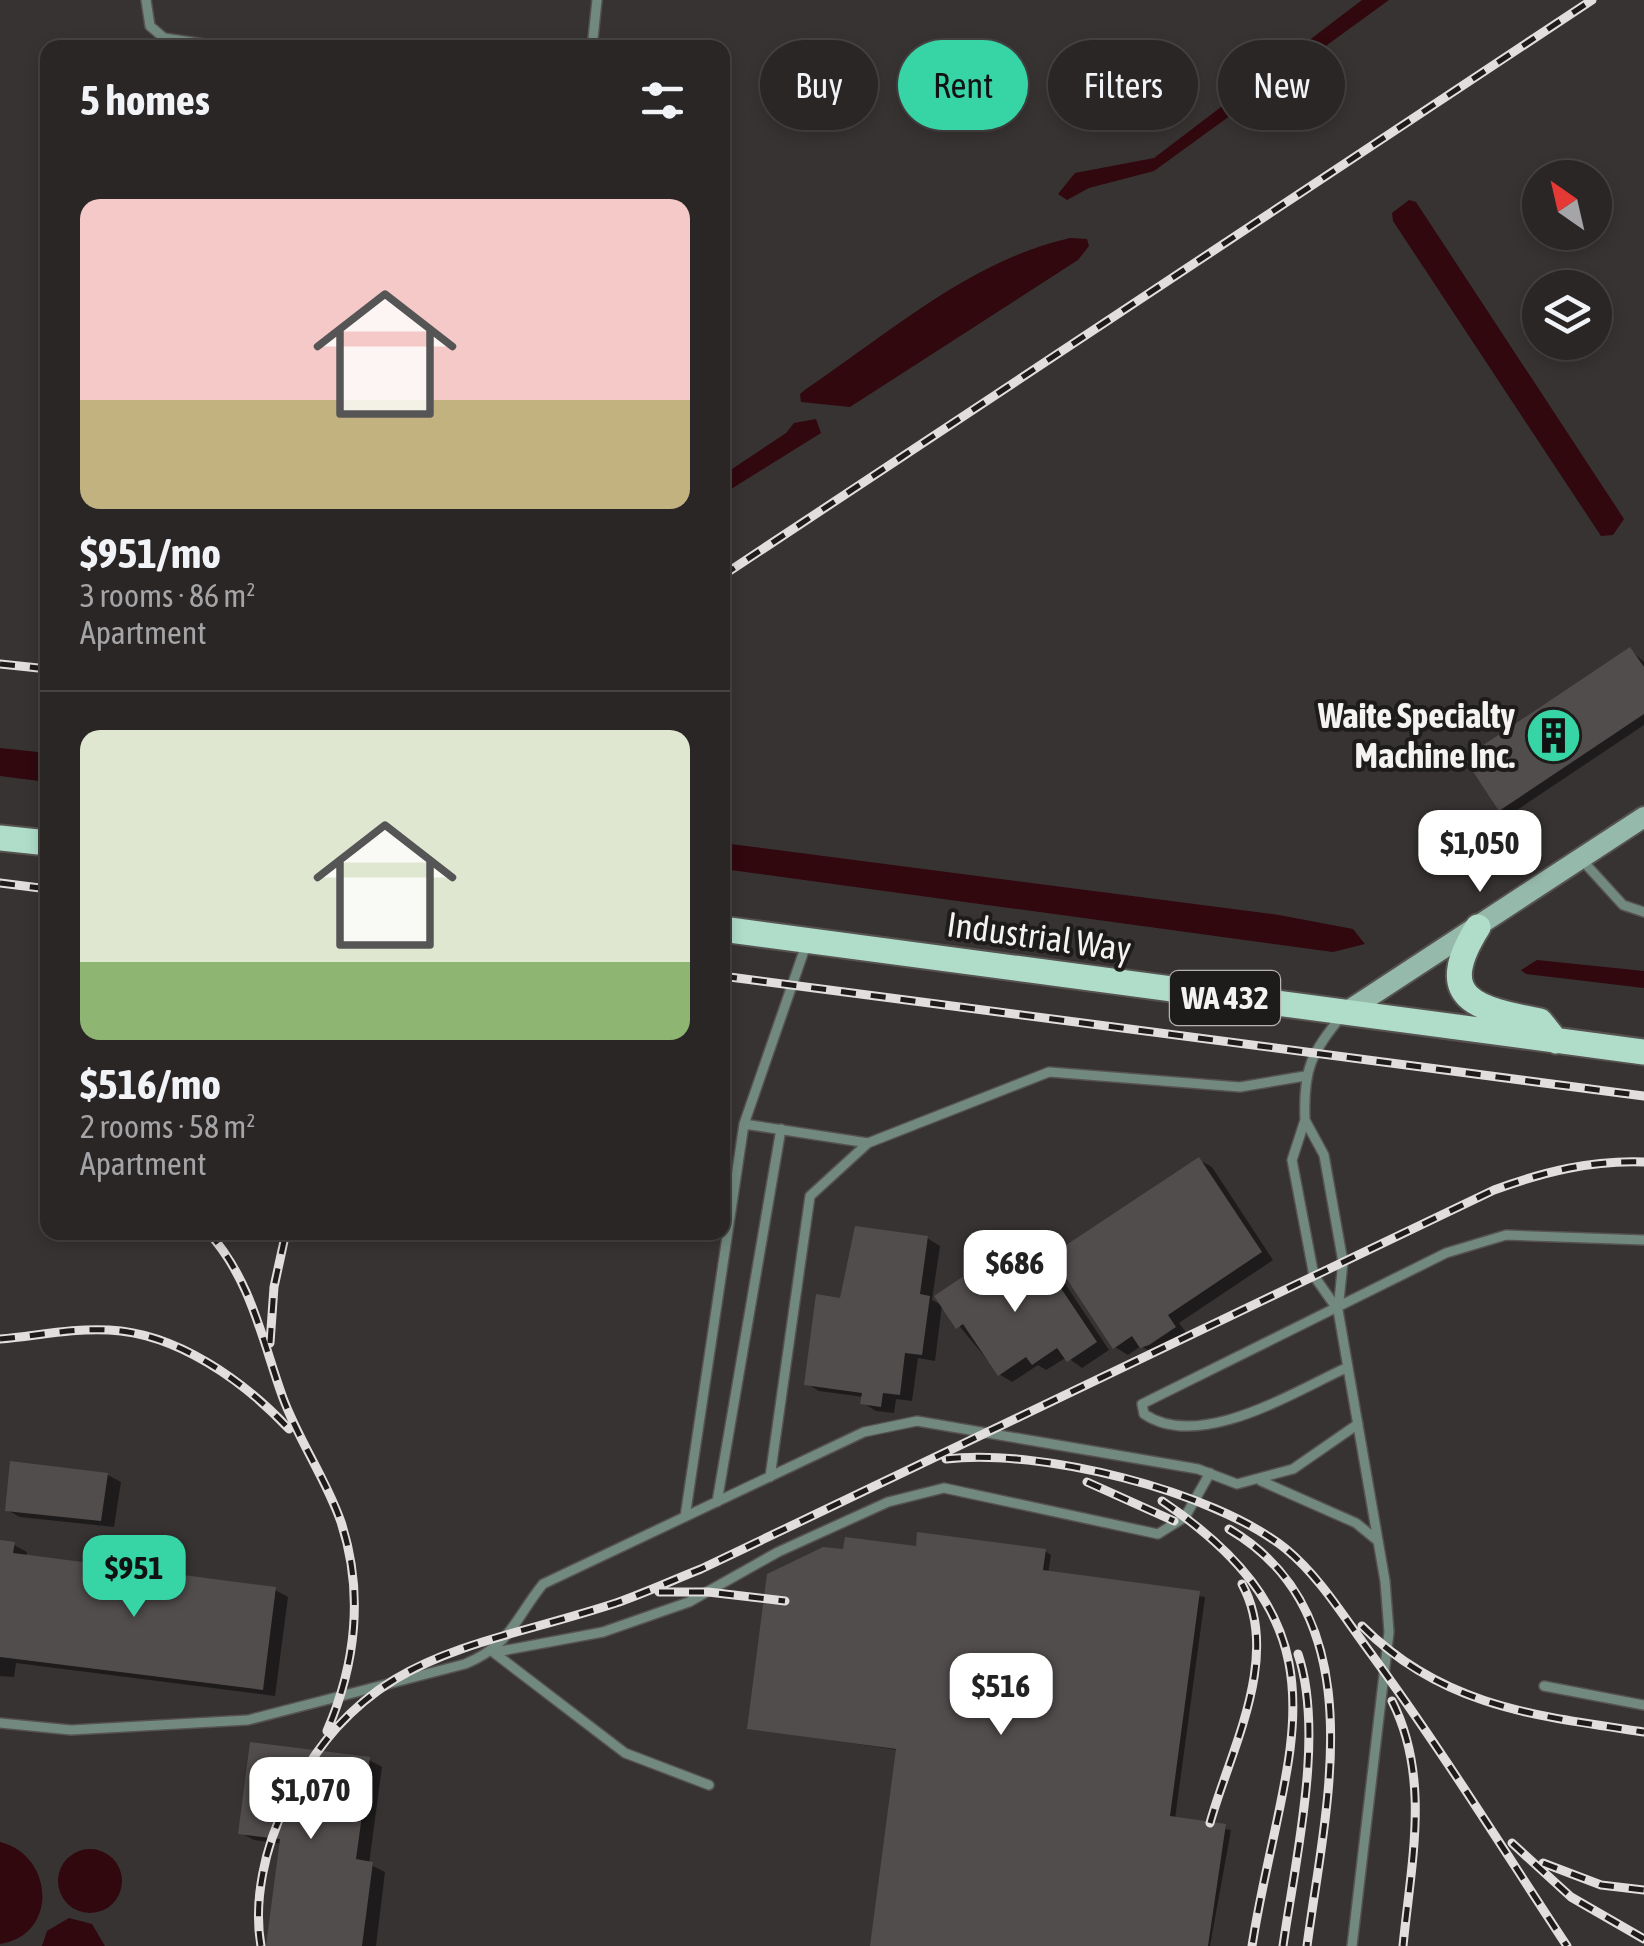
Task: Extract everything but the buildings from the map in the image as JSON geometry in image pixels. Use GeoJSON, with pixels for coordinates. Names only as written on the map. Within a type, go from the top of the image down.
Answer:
{"type":"FeatureCollection","features":[{"type":"Feature","properties":{"kind":"main road"},"geometry":{"type":"LineString","coordinates":[[1343,1014],[1644,817]]}},
{"type":"Feature","properties":{"kind":"main road"},"geometry":{"type":"LineString","coordinates":[[0,838],[40,842]]}},
{"type":"Feature","properties":{"kind":"main road"},"geometry":{"type":"LineString","coordinates":[[1478,927],[1460,960],[1463,989],[1471,1001],[1483,1010],[1540,1021],[1556,1040]]}},
{"type":"Feature","properties":{"kind":"main road","name":"Industrial Way"},"geometry":{"type":"LineString","coordinates":[[730,929],[1644,1052]]}},
{"type":"Feature","properties":{"kind":"lane"},"geometry":{"type":"LineString","coordinates":[[146,0],[150,26],[164,38],[177,40]]}},
{"type":"Feature","properties":{"kind":"lane"},"geometry":{"type":"LineString","coordinates":[[593,40],[597,0]]}},
{"type":"Feature","properties":{"kind":"lane"},"geometry":{"type":"LineString","coordinates":[[1581,859],[1623,905],[1644,912]]}},
{"type":"Feature","properties":{"kind":"lane"},"geometry":{"type":"LineString","coordinates":[[730,1217],[744,1124],[808,940]]}},
{"type":"Feature","properties":{"kind":"lane"},"geometry":{"type":"LineString","coordinates":[[1338,1310],[1314,1276],[1292,1160],[1305,1120],[1305,1076],[1312,1053],[1343,1014]]}},
{"type":"Feature","properties":{"kind":"lane"},"geometry":{"type":"LineString","coordinates":[[770,1477],[810,1196],[868,1143],[1049,1072],[1240,1087],[1305,1076]]}},
{"type":"Feature","properties":{"kind":"lane"},"geometry":{"type":"LineString","coordinates":[[1305,1120],[1324,1155],[1343,1262],[1338,1310],[1378,1541],[1389,1632],[1352,1946]]}},
{"type":"Feature","properties":{"kind":"lane"},"geometry":{"type":"LineString","coordinates":[[744,1124],[868,1143]]}},
{"type":"Feature","properties":{"kind":"lane"},"geometry":{"type":"LineString","coordinates":[[717,1502],[780,1129]]}},
{"type":"Feature","properties":{"kind":"lane"},"geometry":{"type":"LineString","coordinates":[[1348,1367],[1222,1425],[1155,1422],[1144,1414],[1142,1404],[1338,1310],[1446,1253],[1506,1235],[1644,1240]]}},
{"type":"Feature","properties":{"kind":"lane"},"geometry":{"type":"LineString","coordinates":[[685,1517],[727,1240]]}},
{"type":"Feature","properties":{"kind":"lane"},"geometry":{"type":"LineString","coordinates":[[493,1652],[543,1584],[864,1432],[917,1420],[1210,1473],[1238,1484],[1293,1470],[1358,1424]]}},
{"type":"Feature","properties":{"kind":"lane"},"geometry":{"type":"LineString","coordinates":[[0,1724],[70,1730],[248,1720],[465,1664],[493,1652],[603,1632],[688,1602],[778,1552],[888,1502],[944,1488],[1158,1534],[1186,1517],[1210,1473]]}},
{"type":"Feature","properties":{"kind":"lane"},"geometry":{"type":"LineString","coordinates":[[1261,1481],[1356,1523],[1378,1541]]}},
{"type":"Feature","properties":{"kind":"lane"},"geometry":{"type":"LineString","coordinates":[[493,1652],[626,1752],[709,1785]]}},
{"type":"Feature","properties":{"kind":"lane"},"geometry":{"type":"LineString","coordinates":[[1544,1686],[1644,1705]]}},
{"type":"Feature","properties":{"kind":"shaded area"},"geometry":{"type":"Polygon","coordinates":[[[1362,0],[1389,0],[1334,40],[1309,40],[1362,0]]]}},
{"type":"Feature","properties":{"kind":"shaded area"},"geometry":{"type":"Polygon","coordinates":[[[1218,109],[1218,124],[1154,171],[1089,188],[1067,200],[1058,194],[1075,173],[1154,158],[1191,130],[1198,130],[1198,125],[1218,109]]]}},
{"type":"Feature","properties":{"kind":"shaded area"},"geometry":{"type":"Polygon","coordinates":[[[1409,200],[1416,202],[1624,519],[1613,535],[1601,536],[1393,221],[1392,213],[1409,200]]]}},
{"type":"Feature","properties":{"kind":"shaded area"},"geometry":{"type":"Polygon","coordinates":[[[1070,238],[1087,239],[1089,246],[1078,260],[850,407],[801,402],[800,394],[806,389],[932,301],[999,263],[1070,238]]]}},
{"type":"Feature","properties":{"kind":"shaded area"},"geometry":{"type":"Polygon","coordinates":[[[816,419],[821,433],[730,490],[730,470],[786,433],[794,423],[816,419]]]}},
{"type":"Feature","properties":{"kind":"shaded area"},"geometry":{"type":"Polygon","coordinates":[[[0,748],[40,752],[40,781],[0,776],[0,748]]]}},
{"type":"Feature","properties":{"kind":"shaded area"},"geometry":{"type":"Polygon","coordinates":[[[730,844],[1279,915],[1353,929],[1365,944],[1333,952],[730,870],[730,844]]]}},
{"type":"Feature","properties":{"kind":"shaded area"},"geometry":{"type":"Polygon","coordinates":[[[1537,960],[1644,971],[1644,988],[1526,974],[1521,970],[1537,960]]]}},
{"type":"Feature","properties":{"kind":"shaded area"},"geometry":{"type":"Polygon","coordinates":[[[0,1842],[18,1850],[31,1862],[42,1895],[40,1911],[32,1926],[19,1938],[0,1944],[0,1842]]]}},
{"type":"Feature","properties":{"kind":"shaded area"},"geometry":{"type":"Polygon","coordinates":[[[90,1849],[113,1858],[122,1881],[113,1904],[90,1913],[67,1904],[58,1881],[67,1858],[90,1849]]]}},
{"type":"Feature","properties":{"kind":"shaded area"},"geometry":{"type":"Polygon","coordinates":[[[69,1918],[92,1924],[105,1946],[42,1946],[47,1931],[69,1918]]]}},
{"type":"Feature","properties":{"kind":"railway"},"geometry":{"type":"LineString","coordinates":[[730,571],[1592,0]]}},
{"type":"Feature","properties":{"kind":"railway"},"geometry":{"type":"LineString","coordinates":[[0,664],[40,668]]}},
{"type":"Feature","properties":{"kind":"railway"},"geometry":{"type":"LineString","coordinates":[[0,883],[40,888]]}},
{"type":"Feature","properties":{"kind":"railway"},"geometry":{"type":"LineString","coordinates":[[730,977],[1644,1096]]}},
{"type":"Feature","properties":{"kind":"railway"},"geometry":{"type":"LineString","coordinates":[[261,1946],[263,1874],[286,1805],[316,1754],[349,1714],[385,1685],[467,1647],[616,1603],[701,1569],[1494,1190],[1568,1168],[1644,1162]]}},
{"type":"Feature","properties":{"kind":"railway"},"geometry":{"type":"LineString","coordinates":[[215,1240],[245,1290],[283,1398],[335,1506],[348,1548],[354,1628],[345,1680],[327,1731]]}},
{"type":"Feature","properties":{"kind":"railway"},"geometry":{"type":"LineString","coordinates":[[270,1343],[274,1287],[284,1240]]}},
{"type":"Feature","properties":{"kind":"railway"},"geometry":{"type":"LineString","coordinates":[[0,1339],[109,1330],[159,1340],[230,1377],[289,1429]]}},
{"type":"Feature","properties":{"kind":"railway"},"geometry":{"type":"LineString","coordinates":[[946,1459],[1028,1460],[1123,1478],[1215,1509],[1286,1549],[1321,1586],[1398,1691],[1567,1946]]}},
{"type":"Feature","properties":{"kind":"railway"},"geometry":{"type":"LineString","coordinates":[[1087,1482],[1174,1521]]}},
{"type":"Feature","properties":{"kind":"railway"},"geometry":{"type":"LineString","coordinates":[[1162,1501],[1224,1551],[1264,1600],[1286,1650],[1293,1701],[1289,1756],[1252,1946]]}},
{"type":"Feature","properties":{"kind":"railway"},"geometry":{"type":"LineString","coordinates":[[1229,1529],[1276,1566],[1306,1611],[1323,1663],[1330,1718],[1329,1776],[1307,1946]]}},
{"type":"Feature","properties":{"kind":"railway"},"geometry":{"type":"LineString","coordinates":[[1210,1823],[1255,1673],[1257,1642],[1253,1612],[1242,1584]]}},
{"type":"Feature","properties":{"kind":"railway"},"geometry":{"type":"LineString","coordinates":[[659,1592],[708,1592],[785,1601]]}},
{"type":"Feature","properties":{"kind":"railway"},"geometry":{"type":"LineString","coordinates":[[1362,1626],[1393,1653],[1459,1691],[1529,1713],[1644,1732]]}},
{"type":"Feature","properties":{"kind":"railway"},"geometry":{"type":"LineString","coordinates":[[1283,1946],[1308,1759],[1306,1686],[1298,1654]]}},
{"type":"Feature","properties":{"kind":"railway"},"geometry":{"type":"LineString","coordinates":[[1392,1701],[1404,1730],[1415,1790],[1403,1946]]}},
{"type":"Feature","properties":{"kind":"railway"},"geometry":{"type":"LineString","coordinates":[[1512,1843],[1571,1897],[1644,1939]]}},
{"type":"Feature","properties":{"kind":"railway"},"geometry":{"type":"LineString","coordinates":[[1543,1863],[1601,1885],[1644,1890]]}},
{"type":"Feature","properties":{"kind":"place","name":"Waite Specialty Machine Inc."},"geometry":{"type":"Point","coordinates":[1554,736]}}]}
